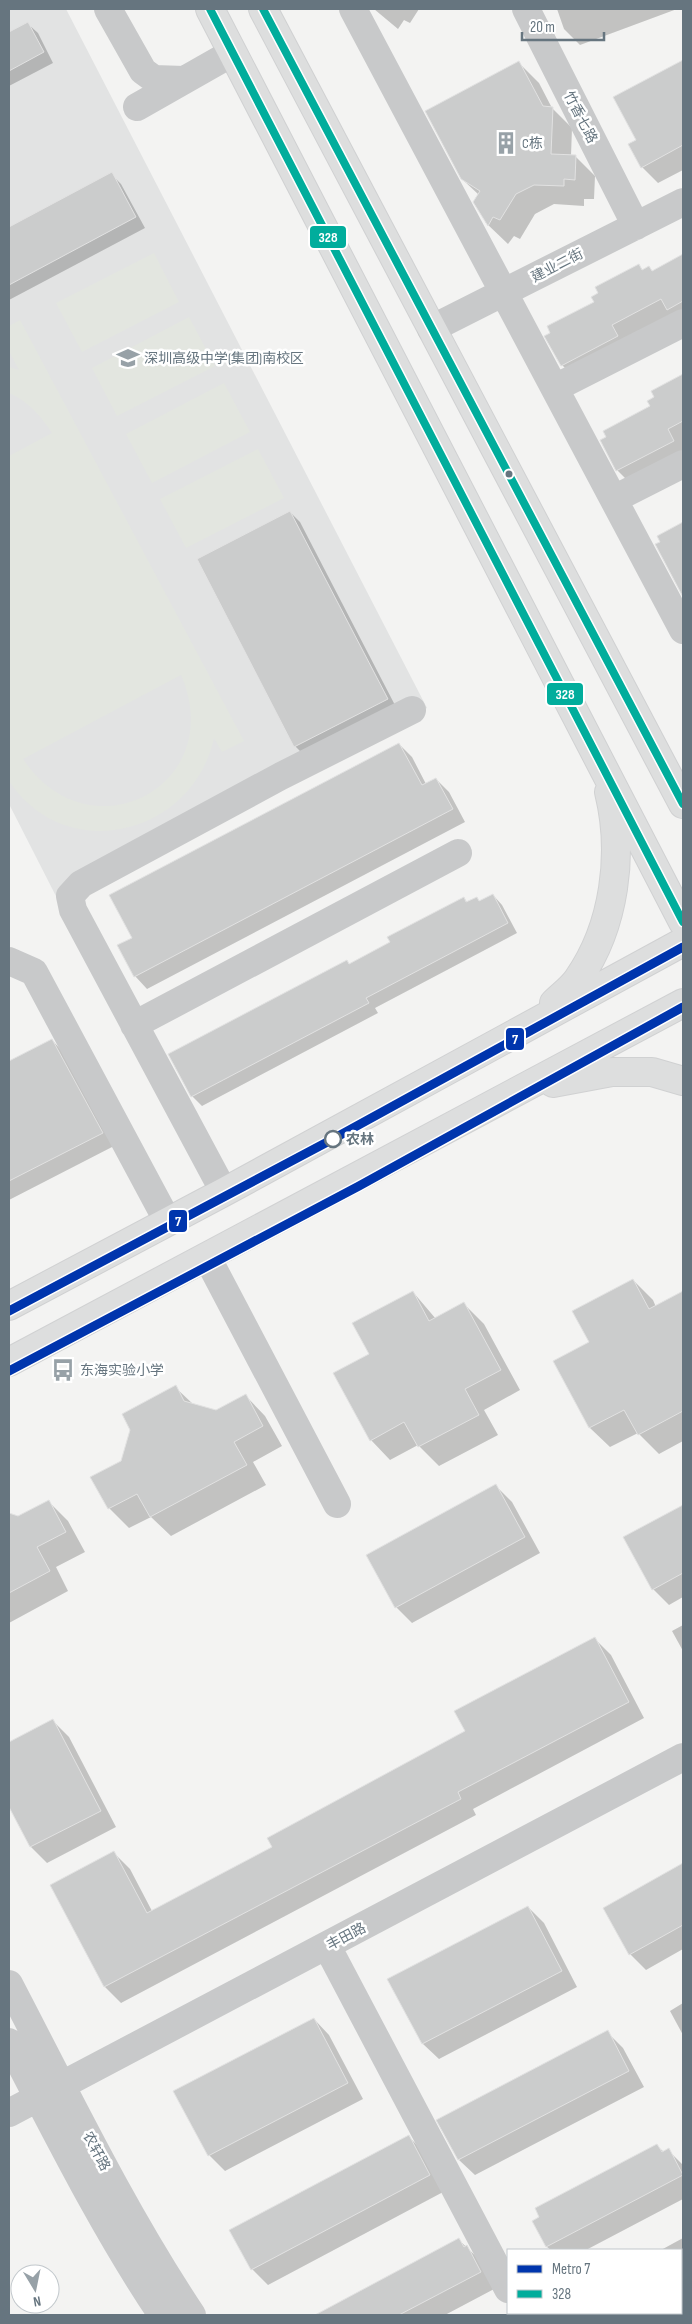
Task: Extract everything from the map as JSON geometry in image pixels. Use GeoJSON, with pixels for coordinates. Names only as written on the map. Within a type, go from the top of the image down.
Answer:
{"type":"FeatureCollection","features":[{"type":"Feature","properties":{"kind":"main road"},"geometry":{"type":"LineString","coordinates":[[210,9],[683,922]]}},
{"type":"Feature","properties":{"kind":"main road"},"geometry":{"type":"LineString","coordinates":[[263,9],[683,804]]}},
{"type":"Feature","properties":{"kind":"main road"},"geometry":{"type":"LineString","coordinates":[[511,1036],[551,1006],[577,980],[596,947],[616,874],[613,806],[603,766]]}},
{"type":"Feature","properties":{"kind":"main road"},"geometry":{"type":"LineString","coordinates":[[9,1306],[224,1192],[683,942]]}},
{"type":"Feature","properties":{"kind":"main road"},"geometry":{"type":"LineString","coordinates":[[9,1362],[683,1003]]}},
{"type":"Feature","properties":{"kind":"main road"},"geometry":{"type":"LineString","coordinates":[[510,1096],[567,1079],[612,1072],[652,1072],[683,1082]]}},
{"type":"Feature","properties":{"kind":"street"},"geometry":{"type":"LineString","coordinates":[[108,9],[143,71],[154,79],[184,80]]}},
{"type":"Feature","properties":{"kind":"street"},"geometry":{"type":"LineString","coordinates":[[354,9],[614,499],[680,615]]}},
{"type":"Feature","properties":{"kind":"street","name":"竹香七路"},"geometry":{"type":"LineString","coordinates":[[526,9],[636,226]]}},
{"type":"Feature","properties":{"kind":"street"},"geometry":{"type":"LineString","coordinates":[[137,107],[232,52]]}},
{"type":"Feature","properties":{"kind":"street","name":"建业二街"},"geometry":{"type":"LineString","coordinates":[[431,329],[683,202]]}},
{"type":"Feature","properties":{"kind":"street"},"geometry":{"type":"LineString","coordinates":[[555,388],[683,323]]}},
{"type":"Feature","properties":{"kind":"street"},"geometry":{"type":"LineString","coordinates":[[614,499],[683,464]]}},
{"type":"Feature","properties":{"kind":"street"},"geometry":{"type":"LineString","coordinates":[[224,1192],[73,910],[70,896],[74,890],[281,776],[412,710]]}},
{"type":"Feature","properties":{"kind":"street"},"geometry":{"type":"LineString","coordinates":[[134,1025],[458,853]]}},
{"type":"Feature","properties":{"kind":"street"},"geometry":{"type":"LineString","coordinates":[[9,961],[34,972],[168,1222]]}},
{"type":"Feature","properties":{"kind":"street"},"geometry":{"type":"LineString","coordinates":[[207,1257],[337,1504]]}},
{"type":"Feature","properties":{"kind":"street","name":"丰田路"},"geometry":{"type":"LineString","coordinates":[[9,2113],[683,1757]]}},
{"type":"Feature","properties":{"kind":"street"},"geometry":{"type":"LineString","coordinates":[[327,1946],[507,2287]]}},
{"type":"Feature","properties":{"kind":"street","name":"农轩路"},"geometry":{"type":"LineString","coordinates":[[9,1984],[148,2243],[192,2315]]}},
{"type":"Feature","properties":{"kind":"street","name":"农轩路"},"geometry":{"type":"LineString","coordinates":[[9,2042],[87,2190],[140,2282],[162,2315]]}},
{"type":"Feature","properties":{"kind":"shaded area","name":"深圳高级中学(集团)南校区"},"geometry":{"type":"Polygon","coordinates":[[[9,9],[66,9],[427,708],[60,904],[9,804],[9,9]]]}},
{"type":"Feature","properties":{"kind":"shaded area"},"geometry":{"type":"Polygon","coordinates":[[[154,253],[179,302],[82,352],[56,303],[154,253]]]}},
{"type":"Feature","properties":{"kind":"shaded area"},"geometry":{"type":"Polygon","coordinates":[[[189,317],[215,366],[117,416],[92,368],[189,317]]]}},
{"type":"Feature","properties":{"kind":"shaded area"},"geometry":{"type":"Polygon","coordinates":[[[20,320],[244,741],[222,752],[214,738],[202,771],[181,798],[155,817],[125,828],[93,831],[62,824],[33,808],[9,781],[9,456],[52,433],[34,410],[22,400],[9,393],[9,367],[19,370],[9,351],[9,326],[20,320]],[[181,675],[23,759],[51,789],[83,804],[115,805],[145,796],[170,776],[186,749],[191,714],[181,675]]]}},
{"type":"Feature","properties":{"kind":"shaded area"},"geometry":{"type":"Polygon","coordinates":[[[224,383],[250,432],[152,483],[126,434],[224,383]]]}},
{"type":"Feature","properties":{"kind":"shaded area"},"geometry":{"type":"Polygon","coordinates":[[[258,449],[284,498],[186,548],[160,499],[258,449]]]}},
{"type":"Feature","properties":{"kind":"building"},"geometry":{"type":"Polygon","coordinates":[[[28,22],[44,52],[9,71],[9,32],[28,22]]]}},
{"type":"Feature","properties":{"kind":"building"},"geometry":{"type":"Polygon","coordinates":[[[683,60],[683,145],[641,168],[628,144],[636,140],[613,97],[683,60]]]}},
{"type":"Feature","properties":{"kind":"building","name":"C栋"},"geometry":{"type":"Polygon","coordinates":[[[519,61],[543,106],[553,107],[551,154],[576,155],[575,180],[564,179],[564,186],[534,185],[516,194],[500,220],[493,217],[488,226],[473,202],[480,191],[461,179],[425,111],[519,61]]]}},
{"type":"Feature","properties":{"kind":"building"},"geometry":{"type":"Polygon","coordinates":[[[112,172],[136,217],[9,285],[9,227],[112,172]]]}},
{"type":"Feature","properties":{"kind":"building"},"geometry":{"type":"Polygon","coordinates":[[[683,254],[683,301],[667,310],[661,299],[612,325],[618,336],[561,366],[544,336],[550,333],[547,326],[594,302],[591,297],[598,293],[595,287],[639,264],[642,270],[649,266],[652,271],[683,254]]]}},
{"type":"Feature","properties":{"kind":"building"},"geometry":{"type":"Polygon","coordinates":[[[683,374],[683,421],[668,429],[674,441],[616,471],[600,440],[606,437],[603,431],[650,406],[647,401],[654,397],[651,391],[683,374]]]}},
{"type":"Feature","properties":{"kind":"building"},"geometry":{"type":"Polygon","coordinates":[[[290,511],[388,699],[294,747],[197,559],[290,511]]]}},
{"type":"Feature","properties":{"kind":"building"},"geometry":{"type":"Polygon","coordinates":[[[683,522],[683,597],[655,544],[660,542],[657,536],[683,522]]]}},
{"type":"Feature","properties":{"kind":"building"},"geometry":{"type":"Polygon","coordinates":[[[399,743],[422,785],[436,778],[453,809],[134,977],[117,945],[132,938],[109,895],[399,743]]]}},
{"type":"Feature","properties":{"kind":"building"},"geometry":{"type":"Polygon","coordinates":[[[493,894],[508,923],[366,998],[369,1003],[191,1097],[168,1054],[347,960],[349,964],[390,942],[387,937],[464,897],[466,902],[477,897],[479,901],[493,894]]]}},
{"type":"Feature","properties":{"kind":"building"},"geometry":{"type":"Polygon","coordinates":[[[52,1039],[103,1133],[9,1181],[9,1061],[52,1039]]]}},
{"type":"Feature","properties":{"kind":"building"},"geometry":{"type":"Polygon","coordinates":[[[633,1279],[649,1309],[683,1291],[683,1411],[638,1435],[624,1410],[589,1428],[553,1361],[589,1342],[572,1311],[633,1279]]]}},
{"type":"Feature","properties":{"kind":"building"},"geometry":{"type":"Polygon","coordinates":[[[413,1291],[429,1321],[464,1302],[501,1370],[465,1389],[479,1415],[418,1447],[404,1422],[370,1441],[333,1373],[369,1354],[352,1323],[413,1291]]]}},
{"type":"Feature","properties":{"kind":"building"},"geometry":{"type":"Polygon","coordinates":[[[176,1385],[184,1401],[216,1410],[246,1394],[263,1426],[234,1442],[247,1465],[150,1517],[137,1494],[108,1509],[90,1477],[121,1461],[130,1430],[122,1414],[176,1385]]]}},
{"type":"Feature","properties":{"kind":"building"},"geometry":{"type":"Polygon","coordinates":[[[496,1484],[525,1537],[395,1608],[366,1555],[496,1484]]]}},
{"type":"Feature","properties":{"kind":"building"},"geometry":{"type":"Polygon","coordinates":[[[49,1500],[66,1532],[37,1547],[50,1571],[9,1593],[9,1513],[18,1516],[49,1500]]]}},
{"type":"Feature","properties":{"kind":"building"},"geometry":{"type":"Polygon","coordinates":[[[683,1505],[683,1573],[652,1590],[623,1537],[683,1505]]]}},
{"type":"Feature","properties":{"kind":"building"},"geometry":{"type":"Polygon","coordinates":[[[595,1637],[629,1702],[458,1792],[461,1799],[104,1987],[50,1885],[114,1851],[147,1913],[272,1847],[267,1838],[465,1731],[454,1711],[595,1637]]]}},
{"type":"Feature","properties":{"kind":"building"},"geometry":{"type":"Polygon","coordinates":[[[53,1719],[101,1811],[30,1847],[9,1807],[9,1742],[53,1719]]]}},
{"type":"Feature","properties":{"kind":"building"},"geometry":{"type":"Polygon","coordinates":[[[683,1863],[683,1925],[629,1955],[603,1908],[683,1863]]]}},
{"type":"Feature","properties":{"kind":"building"},"geometry":{"type":"Polygon","coordinates":[[[528,1906],[562,1971],[422,2044],[387,1979],[528,1906]]]}},
{"type":"Feature","properties":{"kind":"building"},"geometry":{"type":"Polygon","coordinates":[[[314,2018],[348,2083],[208,2156],[173,2091],[314,2018]]]}},
{"type":"Feature","properties":{"kind":"building"},"geometry":{"type":"Polygon","coordinates":[[[608,2030],[629,2071],[458,2160],[436,2120],[608,2030]]]}},
{"type":"Feature","properties":{"kind":"building"},"geometry":{"type":"Polygon","coordinates":[[[409,2135],[430,2175],[251,2270],[229,2230],[409,2135]]]}},
{"type":"Feature","properties":{"kind":"building"},"geometry":{"type":"Polygon","coordinates":[[[657,2144],[662,2152],[669,2148],[683,2175],[546,2247],[532,2221],[539,2217],[535,2208],[657,2144]]]}},
{"type":"Feature","properties":{"kind":"building"},"geometry":{"type":"Polygon","coordinates":[[[459,2238],[464,2247],[467,2245],[481,2272],[399,2315],[315,2315],[459,2238]]]}},
{"type":"Feature","properties":{"kind":"metro line","name":"7"},"geometry":{"type":"LineString","coordinates":[[9,1311],[333,1139],[683,947]]}},
{"type":"Feature","properties":{"kind":"metro line","name":"7"},"geometry":{"type":"LineString","coordinates":[[9,1371],[359,1186],[683,1007]]}},
{"type":"Feature","properties":{"kind":"transit line","name":"328"},"geometry":{"type":"LineString","coordinates":[[210,9],[683,922]]}},
{"type":"Feature","properties":{"kind":"transit line","name":"328"},"geometry":{"type":"LineString","coordinates":[[263,9],[683,804]]}},
{"type":"Feature","properties":{"kind":"place","name":"C栋"},"geometry":{"type":"Point","coordinates":[506,143]}},
{"type":"Feature","properties":{"kind":"place","name":"深圳高级中学(集团)南校区"},"geometry":{"type":"Point","coordinates":[128,358]}},
{"type":"Feature","properties":{"kind":"place","name":"农林"},"geometry":{"type":"Point","coordinates":[333,1139]}},
{"type":"Feature","properties":{"kind":"place","name":"东海实验小学"},"geometry":{"type":"Point","coordinates":[63,1370]}}]}
